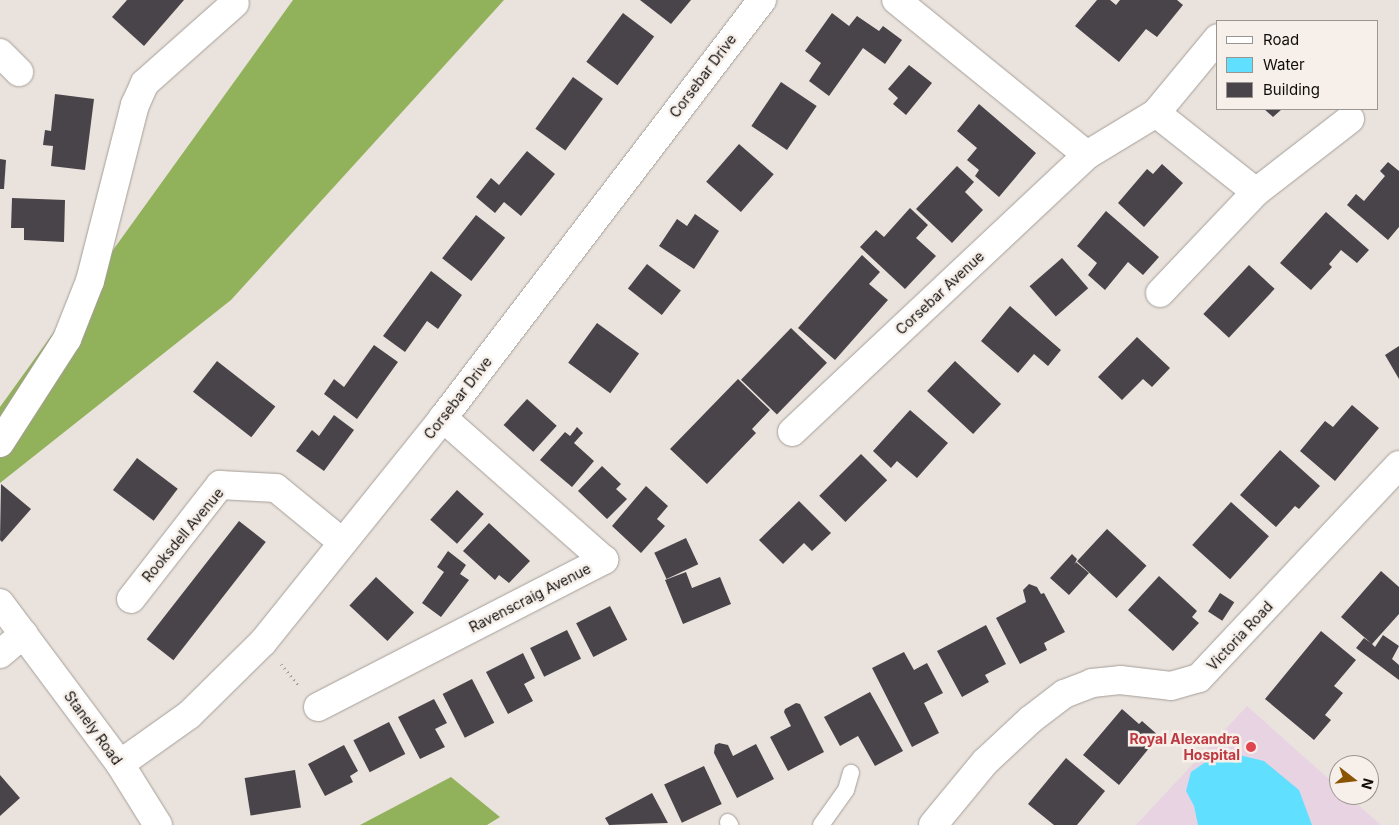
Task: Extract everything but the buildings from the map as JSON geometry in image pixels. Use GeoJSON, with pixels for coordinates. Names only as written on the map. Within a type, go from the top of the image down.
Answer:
{"type":"FeatureCollection","features":[{"type":"Feature","properties":{"kind":"street","name":"Corsebar Drive"},"geometry":{"type":"LineString","coordinates":[[120,764],[189,715],[263,642],[443,418],[762,0]]}},
{"type":"Feature","properties":{"kind":"street"},"geometry":{"type":"LineString","coordinates":[[896,0],[1087,155]]}},
{"type":"Feature","properties":{"kind":"street"},"geometry":{"type":"LineString","coordinates":[[0,442],[67,339],[90,281],[135,105],[145,83],[235,3]]}},
{"type":"Feature","properties":{"kind":"street","name":"Corsebar Avenue"},"geometry":{"type":"LineString","coordinates":[[792,432],[1087,155],[1156,113],[1216,40]]}},
{"type":"Feature","properties":{"kind":"street"},"geometry":{"type":"LineString","coordinates":[[0,53],[19,72]]}},
{"type":"Feature","properties":{"kind":"street"},"geometry":{"type":"LineString","coordinates":[[1156,113],[1256,192]]}},
{"type":"Feature","properties":{"kind":"street"},"geometry":{"type":"LineString","coordinates":[[1160,293],[1256,192],[1350,119]]}},
{"type":"Feature","properties":{"kind":"street","name":"Ravenscraig Avenue"},"geometry":{"type":"LineString","coordinates":[[318,707],[604,560],[443,418]]}},
{"type":"Feature","properties":{"kind":"street","name":"Victoria Road"},"geometry":{"type":"LineString","coordinates":[[933,825],[985,762],[1030,720],[1064,694],[1092,683],[1120,680],[1171,686],[1200,678],[1399,465]]}},
{"type":"Feature","properties":{"kind":"street","name":"Rooksdell Avenue"},"geometry":{"type":"LineString","coordinates":[[131,599],[220,485],[276,488],[342,542]]}},
{"type":"Feature","properties":{"kind":"street","name":"Stanely Road"},"geometry":{"type":"LineString","coordinates":[[0,603],[120,764],[158,825]]}},
{"type":"Feature","properties":{"kind":"street"},"geometry":{"type":"LineString","coordinates":[[0,654],[24,634]]}},
{"type":"Feature","properties":{"kind":"lane"},"geometry":{"type":"LineString","coordinates":[[821,825],[846,790],[851,773]]}},
{"type":"Feature","properties":{"kind":"path"},"geometry":{"type":"LineString","coordinates":[[263,642],[318,707]]}},
{"type":"Feature","properties":{"kind":"shaded area","name":"Royal Alexandra Hospital"},"geometry":{"type":"Polygon","coordinates":[[[1247,706],[1329,779],[1329,805],[1358,805],[1381,825],[1136,825],[1247,706]]]}},
{"type":"Feature","properties":{"kind":"green space"},"geometry":{"type":"Polygon","coordinates":[[[293,0],[504,0],[231,300],[0,483],[0,407],[293,0]]]}},
{"type":"Feature","properties":{"kind":"green space"},"geometry":{"type":"Polygon","coordinates":[[[451,777],[500,817],[487,825],[360,825],[451,777]]]}},
{"type":"Feature","properties":{"kind":"water"},"geometry":{"type":"Polygon","coordinates":[[[1239,755],[1264,761],[1299,790],[1312,825],[1198,825],[1194,806],[1186,791],[1191,772],[1213,757],[1239,755]]]}},
{"type":"Feature","properties":{"kind":"place","name":"Royal Alexandra Hospital"},"geometry":{"type":"Point","coordinates":[1251,747]}}]}
